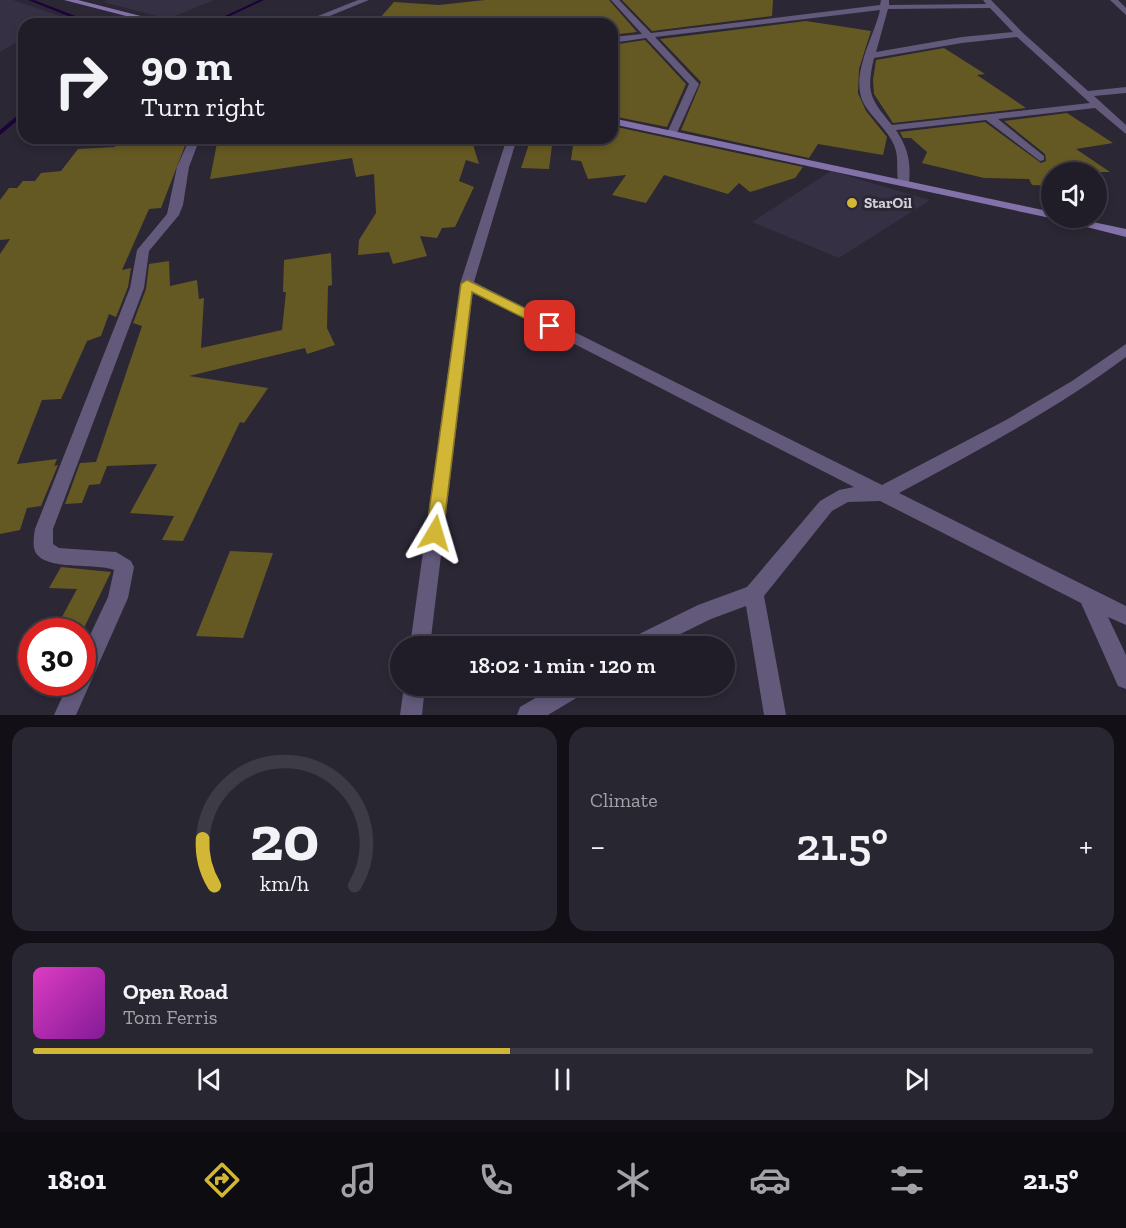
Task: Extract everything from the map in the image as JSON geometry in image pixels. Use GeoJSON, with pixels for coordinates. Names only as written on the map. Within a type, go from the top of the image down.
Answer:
{"type":"FeatureCollection","features":[{"type":"Feature","properties":{"kind":"main road"},"geometry":{"type":"LineString","coordinates":[[68,0],[143,18]]}},
{"type":"Feature","properties":{"kind":"main road"},"geometry":{"type":"LineString","coordinates":[[618,121],[1041,214]]}},
{"type":"Feature","properties":{"kind":"main road"},"geometry":{"type":"LineString","coordinates":[[1107,228],[1126,232]]}},
{"type":"Feature","properties":{"kind":"street"},"geometry":{"type":"LineString","coordinates":[[318,18],[365,0]]}},
{"type":"Feature","properties":{"kind":"street"},"geometry":{"type":"LineString","coordinates":[[615,0],[694,84],[672,133]]}},
{"type":"Feature","properties":{"kind":"street"},"geometry":{"type":"LineString","coordinates":[[1114,0],[1126,13]]}},
{"type":"Feature","properties":{"kind":"street"},"geometry":{"type":"LineString","coordinates":[[885,3],[865,82],[866,96],[870,106],[890,129],[903,150],[906,164],[903,183]]}},
{"type":"Feature","properties":{"kind":"street"},"geometry":{"type":"LineString","coordinates":[[618,39],[885,3],[990,3],[1018,34],[1088,94],[1126,131]]}},
{"type":"Feature","properties":{"kind":"street"},"geometry":{"type":"LineString","coordinates":[[871,56],[962,40],[1018,34]]}},
{"type":"Feature","properties":{"kind":"street"},"geometry":{"type":"LineString","coordinates":[[1088,94],[1126,90]]}},
{"type":"Feature","properties":{"kind":"street"},"geometry":{"type":"LineString","coordinates":[[890,129],[1098,105]]}},
{"type":"Feature","properties":{"kind":"street"},"geometry":{"type":"LineString","coordinates":[[987,116],[1040,158]]}},
{"type":"Feature","properties":{"kind":"street"},"geometry":{"type":"LineString","coordinates":[[96,646],[118,598],[124,567],[116,560],[56,556],[43,548],[44,529],[137,288],[143,249],[173,215],[177,205],[183,167],[193,144]]}},
{"type":"Feature","properties":{"kind":"street"},"geometry":{"type":"LineString","coordinates":[[421,636],[467,284],[510,144]]}},
{"type":"Feature","properties":{"kind":"street"},"geometry":{"type":"LineString","coordinates":[[467,284],[1126,616]]}},
{"type":"Feature","properties":{"kind":"street"},"geometry":{"type":"LineString","coordinates":[[656,636],[705,612],[754,594],[826,506],[845,495],[884,493],[1012,424],[1077,385],[1126,349]]}},
{"type":"Feature","properties":{"kind":"street"},"geometry":{"type":"LineString","coordinates":[[754,594],[775,715]]}},
{"type":"Feature","properties":{"kind":"street"},"geometry":{"type":"LineString","coordinates":[[1087,595],[1126,678]]}},
{"type":"Feature","properties":{"kind":"street"},"geometry":{"type":"LineString","coordinates":[[65,715],[74,696]]}},
{"type":"Feature","properties":{"kind":"street"},"geometry":{"type":"LineString","coordinates":[[411,715],[414,696]]}},
{"type":"Feature","properties":{"kind":"street"},"geometry":{"type":"LineString","coordinates":[[528,715],[559,696]]}},
{"type":"Feature","properties":{"kind":"shaded area"},"geometry":{"type":"Polygon","coordinates":[[[0,0],[13,0],[66,18],[18,18],[18,42],[0,52],[0,0]]]}},
{"type":"Feature","properties":{"kind":"shaded area"},"geometry":{"type":"Polygon","coordinates":[[[107,0],[214,0],[170,18],[103,2],[107,0]]]}},
{"type":"Feature","properties":{"kind":"shaded area"},"geometry":{"type":"Polygon","coordinates":[[[831,171],[930,200],[839,258],[752,222],[831,171]]]}},
{"type":"Feature","properties":{"kind":"building"},"geometry":{"type":"Polygon","coordinates":[[[485,0],[609,0],[637,32],[618,34],[618,18],[380,18],[394,2],[439,5],[485,0]]]}},
{"type":"Feature","properties":{"kind":"building"},"geometry":{"type":"Polygon","coordinates":[[[622,0],[773,0],[772,16],[652,31],[622,0]]]}},
{"type":"Feature","properties":{"kind":"building"},"geometry":{"type":"Polygon","coordinates":[[[806,21],[871,31],[859,69],[858,93],[866,111],[887,137],[883,155],[818,144],[809,158],[681,130],[701,82],[660,39],[806,21]]]}},
{"type":"Feature","properties":{"kind":"building"},"geometry":{"type":"Polygon","coordinates":[[[645,40],[686,84],[667,127],[618,117],[618,44],[645,40]]]}},
{"type":"Feature","properties":{"kind":"building"},"geometry":{"type":"Polygon","coordinates":[[[944,48],[985,74],[977,75],[1026,108],[893,123],[874,94],[873,80],[876,60],[944,48]]]}},
{"type":"Feature","properties":{"kind":"building"},"geometry":{"type":"Polygon","coordinates":[[[1067,113],[1113,143],[1076,149],[1095,162],[1044,162],[1046,161],[1045,154],[1004,121],[1067,113]]]}},
{"type":"Feature","properties":{"kind":"building"},"geometry":{"type":"Polygon","coordinates":[[[985,122],[1041,163],[1041,185],[1032,185],[1029,179],[984,178],[922,163],[927,152],[911,138],[903,138],[900,132],[985,122]]]}},
{"type":"Feature","properties":{"kind":"building"},"geometry":{"type":"Polygon","coordinates":[[[618,127],[803,167],[795,178],[750,192],[739,183],[728,194],[664,175],[646,203],[612,195],[626,175],[588,179],[581,161],[571,160],[573,144],[618,144],[618,127]]]}},
{"type":"Feature","properties":{"kind":"building"},"geometry":{"type":"Polygon","coordinates":[[[116,144],[186,144],[161,208],[149,209],[122,270],[131,268],[128,287],[116,317],[109,314],[101,336],[87,341],[61,399],[42,400],[17,464],[57,459],[54,466],[58,465],[41,506],[27,508],[20,530],[0,534],[0,254],[10,239],[0,240],[0,200],[9,188],[17,188],[23,181],[35,181],[41,173],[61,171],[78,149],[115,147],[116,144]]]}},
{"type":"Feature","properties":{"kind":"building"},"geometry":{"type":"Polygon","coordinates":[[[217,144],[473,144],[479,164],[466,160],[459,181],[474,187],[455,227],[442,228],[437,238],[420,236],[427,256],[393,264],[389,252],[358,255],[359,240],[376,213],[374,174],[356,177],[352,158],[210,179],[217,144]]]}},
{"type":"Feature","properties":{"kind":"building"},"geometry":{"type":"Polygon","coordinates":[[[529,144],[552,145],[549,169],[521,168],[529,144]]]}},
{"type":"Feature","properties":{"kind":"building"},"geometry":{"type":"Polygon","coordinates":[[[331,253],[332,285],[328,286],[327,328],[335,345],[307,354],[305,348],[189,376],[268,388],[244,423],[240,422],[183,541],[162,540],[174,516],[130,513],[157,464],[107,466],[100,484],[89,485],[82,503],[65,504],[80,463],[96,462],[142,326],[133,323],[146,289],[149,264],[169,261],[170,286],[197,280],[199,299],[204,298],[201,348],[282,330],[286,292],[283,292],[284,260],[331,253]]]}},
{"type":"Feature","properties":{"kind":"building"},"geometry":{"type":"Polygon","coordinates":[[[230,551],[273,553],[243,638],[196,636],[230,551]]]}},
{"type":"Feature","properties":{"kind":"building"},"geometry":{"type":"Polygon","coordinates":[[[61,567],[111,572],[89,618],[61,618],[77,589],[49,588],[61,567]]]}},
{"type":"Feature","properties":{"kind":"waterway"},"geometry":{"type":"LineString","coordinates":[[30,0],[77,18]]}},
{"type":"Feature","properties":{"kind":"waterway"},"geometry":{"type":"LineString","coordinates":[[223,18],[262,0]]}},
{"type":"Feature","properties":{"kind":"waterway"},"geometry":{"type":"LineString","coordinates":[[0,133],[18,117]]}},
{"type":"Feature","properties":{"kind":"place","name":"StarOil"},"geometry":{"type":"Point","coordinates":[852,203]}},
{"type":"Feature","properties":{"kind":"route"},"geometry":{"type":"LineString","coordinates":[[435,533],[467,284],[550,326]]}}]}
